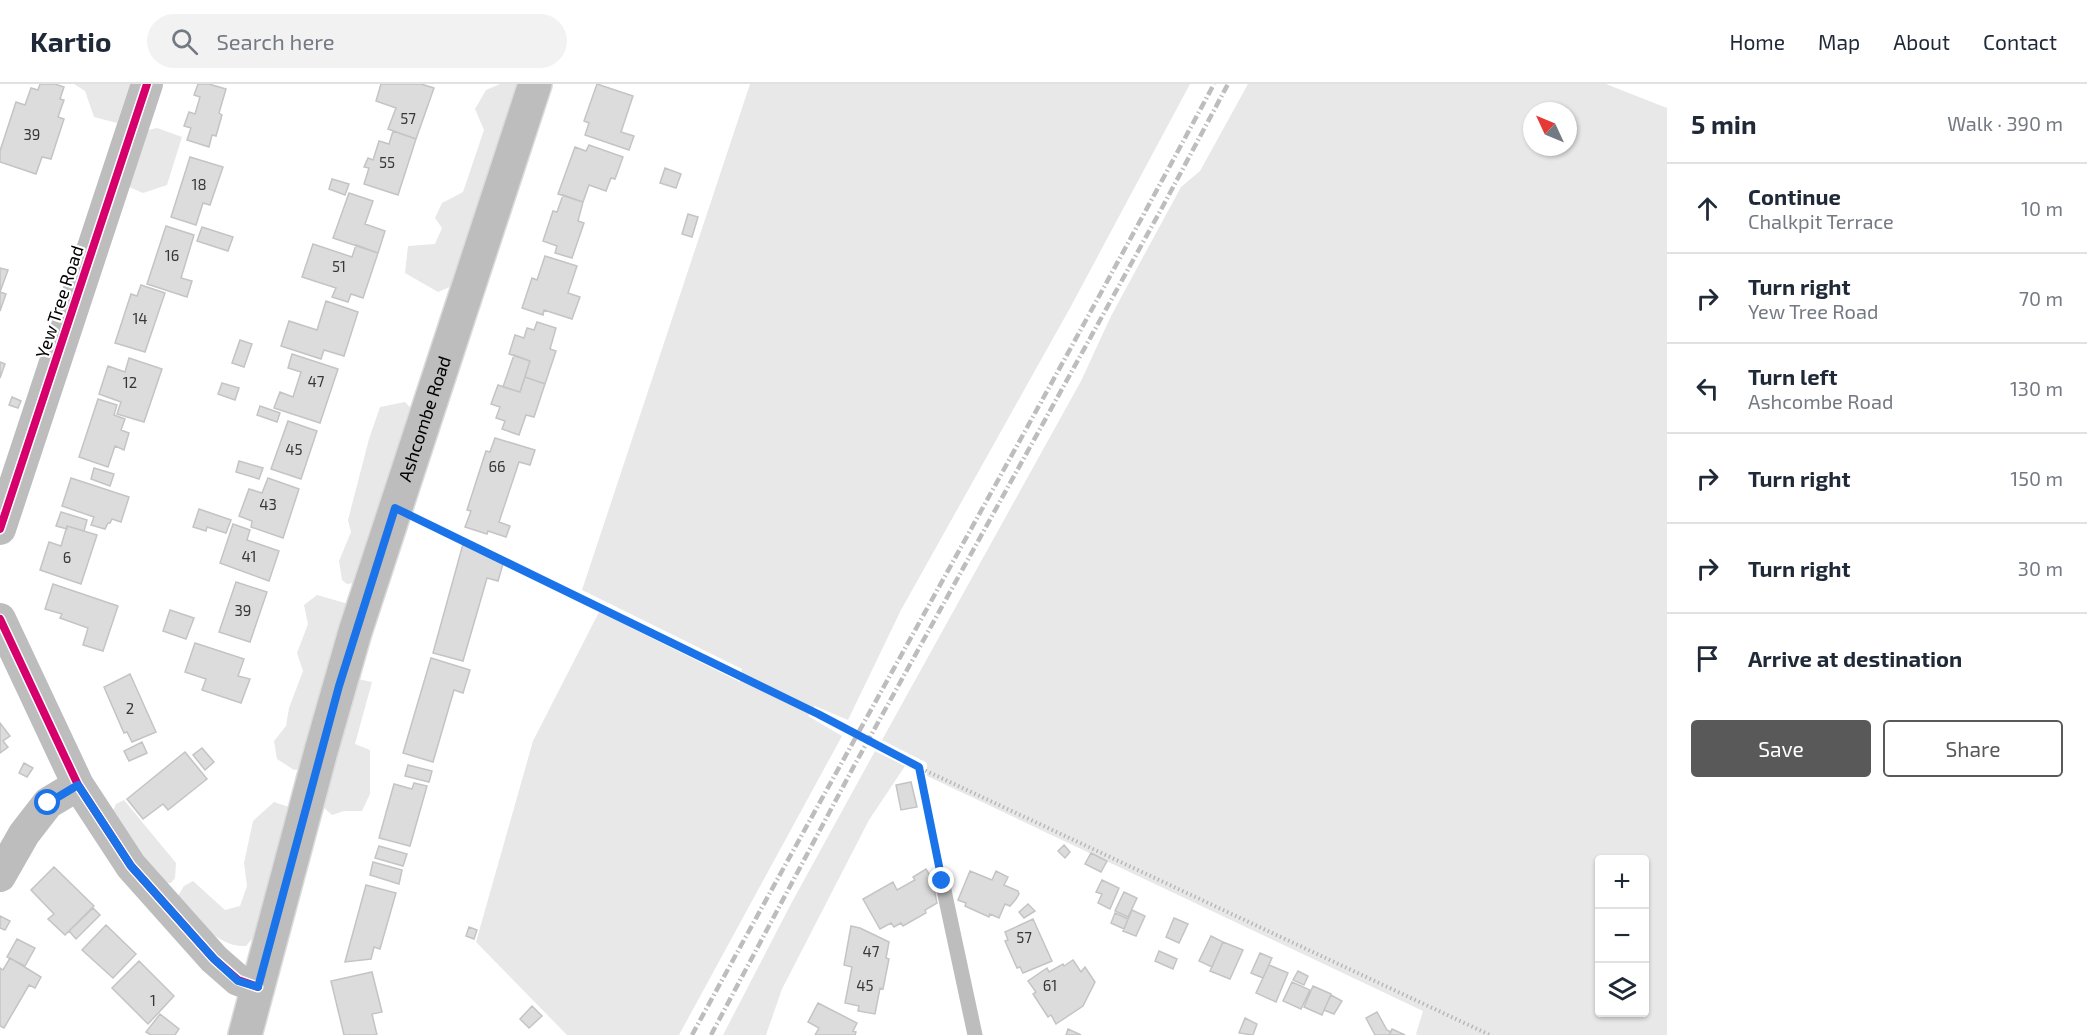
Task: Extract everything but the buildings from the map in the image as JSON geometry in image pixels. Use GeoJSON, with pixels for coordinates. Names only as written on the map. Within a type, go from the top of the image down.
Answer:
{"type":"FeatureCollection","features":[{"type":"Feature","properties":{"kind":"main road","name":"Ashcombe Road"},"geometry":{"type":"LineString","coordinates":[[245,1035],[342,675],[535,84]]}},
{"type":"Feature","properties":{"kind":"street","name":"Yew Tree Road"},"geometry":{"type":"LineString","coordinates":[[0,529],[147,84]]}},
{"type":"Feature","properties":{"kind":"street"},"geometry":{"type":"LineString","coordinates":[[0,619],[78,785],[131,866],[214,959],[238,981],[258,987]]}},
{"type":"Feature","properties":{"kind":"street"},"geometry":{"type":"LineString","coordinates":[[0,876],[24,834],[48,803],[78,785]]}},
{"type":"Feature","properties":{"kind":"lane"},"geometry":{"type":"LineString","coordinates":[[942,881],[975,1035]]}},
{"type":"Feature","properties":{"kind":"path"},"geometry":{"type":"LineString","coordinates":[[395,508],[818,714],[905,761],[1490,1035]]}},
{"type":"Feature","properties":{"kind":"path"},"geometry":{"type":"LineString","coordinates":[[919,767],[942,881]]}},
{"type":"Feature","properties":{"kind":"shaded area"},"geometry":{"type":"Polygon","coordinates":[[[74,84],[130,84],[117,123],[94,117],[85,91],[74,84]]]}},
{"type":"Feature","properties":{"kind":"shaded area"},"geometry":{"type":"Polygon","coordinates":[[[500,84],[521,84],[452,286],[438,292],[405,273],[408,246],[435,244],[442,228],[435,218],[442,203],[463,192],[484,130],[475,109],[486,90],[500,84]]]}},
{"type":"Feature","properties":{"kind":"shaded area"},"geometry":{"type":"Polygon","coordinates":[[[750,84],[1190,84],[1070,308],[901,610],[848,720],[815,706],[808,716],[842,736],[679,1035],[567,1035],[476,942],[533,741],[599,612],[740,682],[742,669],[582,590],[750,84]]]}},
{"type":"Feature","properties":{"kind":"shaded area"},"geometry":{"type":"Polygon","coordinates":[[[1248,84],[1606,84],[1667,108],[1667,1035],[1418,1035],[1416,1034],[1423,1011],[927,776],[927,763],[882,740],[1081,381],[1111,316],[1181,187],[1200,171],[1248,84]]]}},
{"type":"Feature","properties":{"kind":"shaded area"},"geometry":{"type":"Polygon","coordinates":[[[157,128],[182,137],[167,185],[143,193],[129,187],[148,130],[157,128]]]}},
{"type":"Feature","properties":{"kind":"shaded area"},"geometry":{"type":"Polygon","coordinates":[[[405,402],[415,412],[360,582],[347,584],[342,580],[339,561],[351,532],[348,520],[369,439],[380,407],[405,402]]]}},
{"type":"Feature","properties":{"kind":"shaded area"},"geometry":{"type":"Polygon","coordinates":[[[317,595],[352,605],[305,768],[294,770],[277,759],[274,741],[286,726],[289,708],[303,671],[297,653],[308,624],[304,605],[317,595]]]}},
{"type":"Feature","properties":{"kind":"shaded area"},"geometry":{"type":"Polygon","coordinates":[[[353,678],[372,682],[355,744],[370,750],[370,794],[362,811],[344,811],[332,815],[321,805],[353,678]]]}},
{"type":"Feature","properties":{"kind":"shaded area"},"geometry":{"type":"Polygon","coordinates":[[[875,751],[905,766],[869,820],[782,989],[766,1035],[723,1035],[792,902],[875,751]]]}},
{"type":"Feature","properties":{"kind":"shaded area"},"geometry":{"type":"Polygon","coordinates":[[[124,800],[176,863],[175,878],[171,883],[164,883],[138,852],[112,813],[116,804],[124,800]]]}},
{"type":"Feature","properties":{"kind":"shaded area"},"geometry":{"type":"Polygon","coordinates":[[[274,802],[292,808],[262,922],[246,946],[226,942],[207,930],[178,896],[184,886],[193,881],[225,910],[240,906],[247,886],[244,863],[253,821],[274,802]]]}},
{"type":"Feature","properties":{"kind":"railway"},"geometry":{"type":"LineString","coordinates":[[692,1035],[1085,323],[1214,84]]}},
{"type":"Feature","properties":{"kind":"railway"},"geometry":{"type":"LineString","coordinates":[[711,1035],[854,766],[1228,84]]}},
{"type":"Feature","properties":{"kind":"cycle path"},"geometry":{"type":"LineString","coordinates":[[0,529],[147,84]]}},
{"type":"Feature","properties":{"kind":"cycle path"},"geometry":{"type":"LineString","coordinates":[[0,619],[78,785],[131,866],[214,959],[238,980],[258,987]]}},
{"type":"Feature","properties":{"kind":"route"},"geometry":{"type":"LineString","coordinates":[[48,803],[78,785],[131,866],[214,959],[238,981],[258,987],[339,686],[395,508],[818,714],[919,767],[942,881]]}}]}
